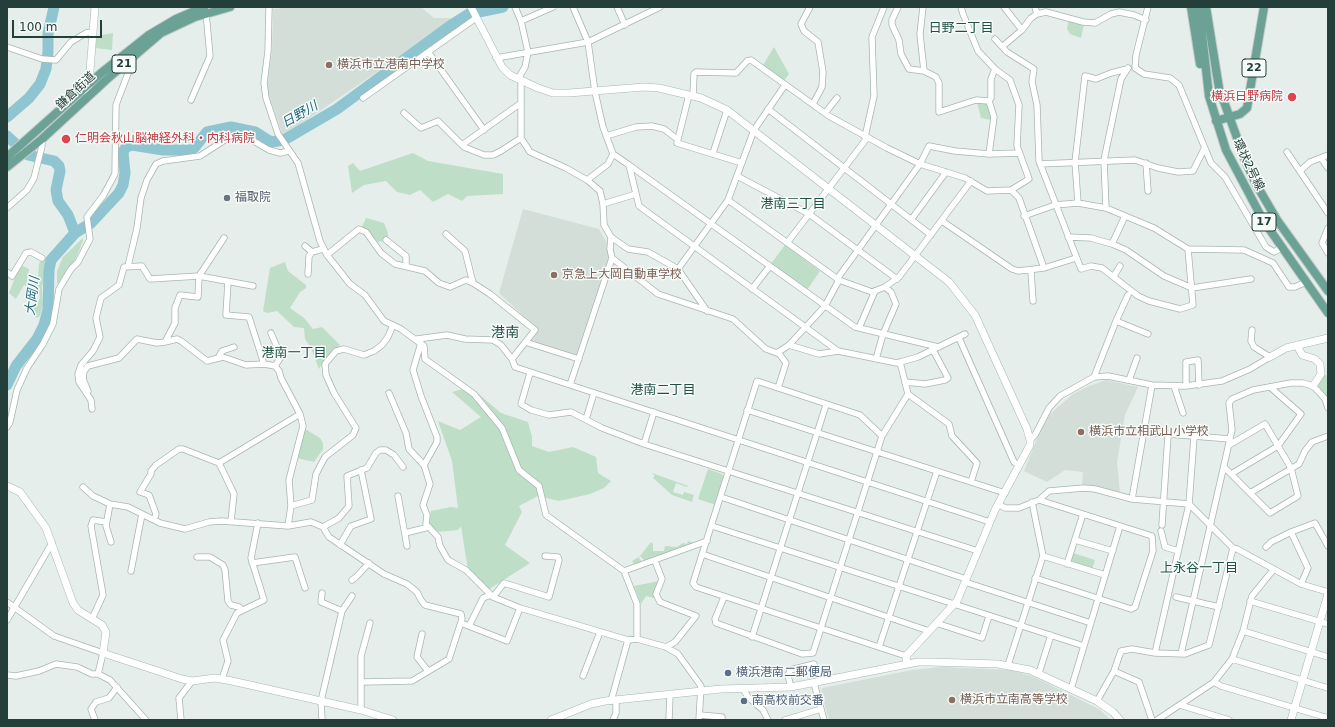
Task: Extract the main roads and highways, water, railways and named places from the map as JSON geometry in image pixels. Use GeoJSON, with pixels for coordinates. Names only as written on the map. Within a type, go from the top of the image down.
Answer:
{"type":"FeatureCollection","features":[{"type":"Feature","properties":{"kind":"main road","name":"鎌倉街道"},"geometry":{"type":"LineString","coordinates":[[7,168],[13,156],[26,141],[89,85],[158,29],[205,10],[230,7]]}},
{"type":"Feature","properties":{"kind":"main road"},"geometry":{"type":"LineString","coordinates":[[1191,7],[1202,73],[1207,83]]}},
{"type":"Feature","properties":{"kind":"main road","name":"環状2号線"},"geometry":{"type":"LineString","coordinates":[[1199,7],[1207,83],[1216,121],[1226,150],[1249,197],[1281,248],[1328,313]]}},
{"type":"Feature","properties":{"kind":"main road","name":"環状2号線"},"geometry":{"type":"LineString","coordinates":[[1206,7],[1219,88],[1228,118],[1245,160],[1262,196],[1299,253],[1328,291]]}},
{"type":"Feature","properties":{"kind":"main road"},"geometry":{"type":"LineString","coordinates":[[1212,7],[1214,38],[1212,50]]}},
{"type":"Feature","properties":{"kind":"main road","name":"22"},"geometry":{"type":"LineString","coordinates":[[1216,121],[1240,114],[1247,106],[1264,7]]}},
{"type":"Feature","properties":{"kind":"main road","name":"鎌倉街道"},"geometry":{"type":"LineString","coordinates":[[13,156],[34,146],[126,62],[161,33],[205,10]]}},
{"type":"Feature","properties":{"kind":"waterway"},"geometry":{"type":"LineString","coordinates":[[7,117],[29,98],[40,84],[46,69],[48,34],[54,7]]}},
{"type":"Feature","properties":{"kind":"waterway","name":"日野川"},"geometry":{"type":"LineString","coordinates":[[7,385],[16,366],[37,339],[44,325],[48,310],[49,270],[51,260],[75,233],[91,223],[119,193],[123,185],[125,173],[123,152],[126,147],[132,145],[163,150],[191,150],[207,132],[231,127],[255,132],[271,142],[284,140],[337,109],[450,26],[469,14],[503,7]]}},
{"type":"Feature","properties":{"kind":"waterway"},"geometry":{"type":"LineString","coordinates":[[7,136],[28,155],[54,161],[59,166],[60,171],[56,190],[58,201],[68,215],[75,233]]}},
{"type":"Feature","properties":{"kind":"place","name":"横浜市立港南中学校"},"geometry":{"type":"Point","coordinates":[329,65]}},
{"type":"Feature","properties":{"kind":"place","name":"横浜日野病院"},"geometry":{"type":"Point","coordinates":[1292,97]}},
{"type":"Feature","properties":{"kind":"place","name":"仁明会秋山脳神経外科・内科病院"},"geometry":{"type":"Point","coordinates":[66,139]}},
{"type":"Feature","properties":{"kind":"place","name":"福取院"},"geometry":{"type":"Point","coordinates":[227,198]}},
{"type":"Feature","properties":{"kind":"place","name":"京急上大岡自動車学校"},"geometry":{"type":"Point","coordinates":[554,275]}},
{"type":"Feature","properties":{"kind":"place","name":"横浜市立相武山小学校"},"geometry":{"type":"Point","coordinates":[1081,432]}},
{"type":"Feature","properties":{"kind":"place","name":"横浜港南二郵便局"},"geometry":{"type":"Point","coordinates":[728,673]}},
{"type":"Feature","properties":{"kind":"place","name":"横浜市立南高等学校"},"geometry":{"type":"Point","coordinates":[952,700]}},
{"type":"Feature","properties":{"kind":"place","name":"南高校前交番"},"geometry":{"type":"Point","coordinates":[744,701]}},
{"type":"Feature","properties":{"kind":"district","name":"日野二丁目"},"geometry":{"type":"Point","coordinates":[961,29]}},
{"type":"Feature","properties":{"kind":"district","name":"港南三丁目"},"geometry":{"type":"Point","coordinates":[793,205]}},
{"type":"Feature","properties":{"kind":"district","name":"港南"},"geometry":{"type":"Point","coordinates":[505,333]}},
{"type":"Feature","properties":{"kind":"district","name":"港南一丁目"},"geometry":{"type":"Point","coordinates":[294,354]}},
{"type":"Feature","properties":{"kind":"district","name":"港南二丁目"},"geometry":{"type":"Point","coordinates":[663,391]}},
{"type":"Feature","properties":{"kind":"district","name":"上永谷一丁目"},"geometry":{"type":"Point","coordinates":[1199,569]}},
{"type":"Feature","properties":{"kind":"water label","name":"大岡川"},"geometry":{"type":"Point","coordinates":[33,296]}}]}
